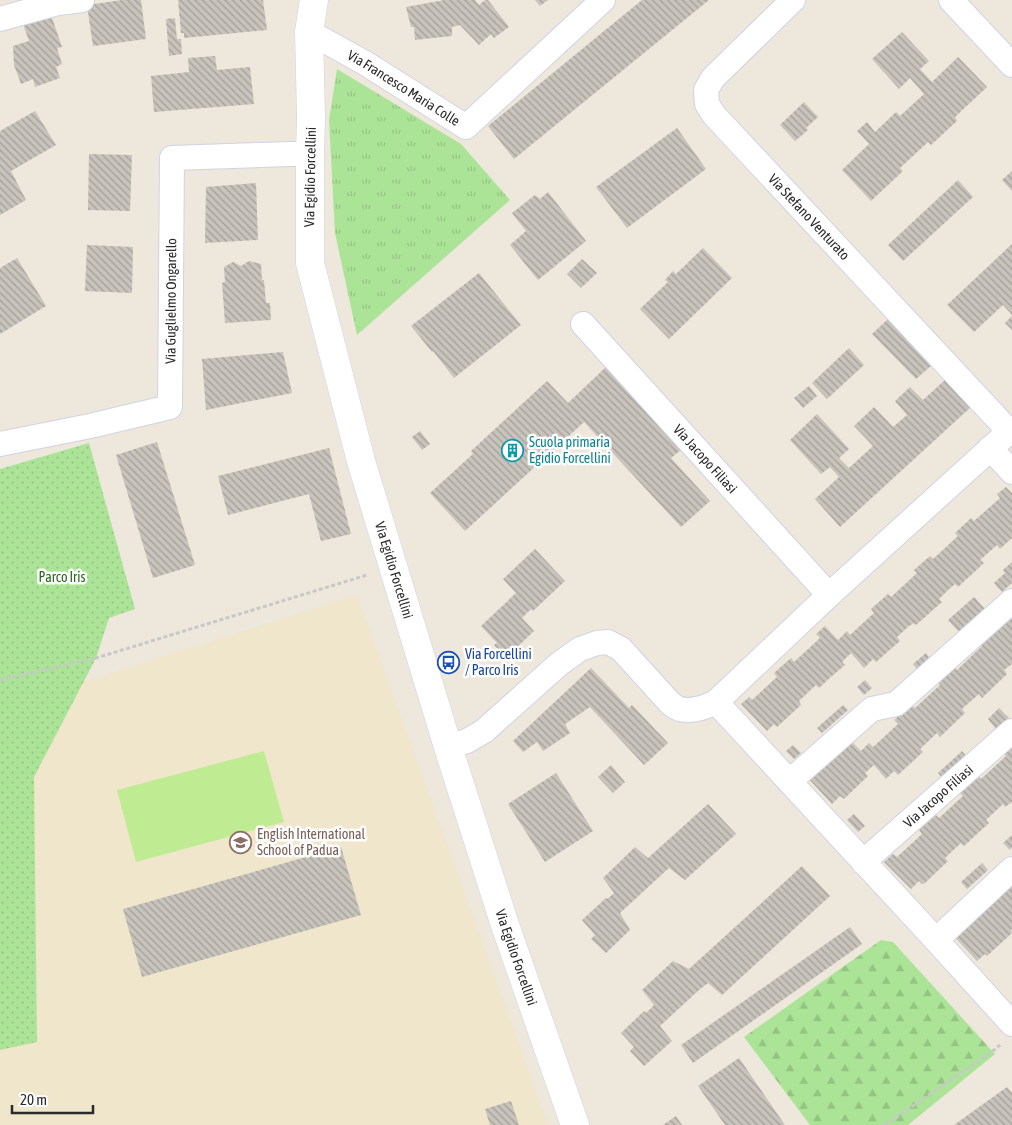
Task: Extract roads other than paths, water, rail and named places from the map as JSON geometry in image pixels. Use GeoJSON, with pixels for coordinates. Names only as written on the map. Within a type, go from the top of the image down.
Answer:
{"type":"FeatureCollection","features":[{"type":"Feature","properties":{"kind":"street"},"geometry":{"type":"LineString","coordinates":[[0,19],[58,3],[82,0]]}},
{"type":"Feature","properties":{"kind":"street","name":"Via Egidio Forcellini"},"geometry":{"type":"LineString","coordinates":[[314,0],[309,32],[311,118],[310,263],[361,461],[448,747],[505,925],[575,1125]]}},
{"type":"Feature","properties":{"kind":"street","name":"Via Francesco Maria Colle"},"geometry":{"type":"LineString","coordinates":[[309,32],[365,63],[466,127],[603,0]]}},
{"type":"Feature","properties":{"kind":"street","name":"Via Stefano Venturato"},"geometry":{"type":"LineString","coordinates":[[793,0],[713,78],[706,90],[707,104],[714,115],[1011,430]]}},
{"type":"Feature","properties":{"kind":"street"},"geometry":{"type":"LineString","coordinates":[[951,0],[1012,64]]}},
{"type":"Feature","properties":{"kind":"street","name":"Via Guglielmo Ongarello"},"geometry":{"type":"LineString","coordinates":[[0,444],[90,426],[170,407],[172,158],[310,154]]}},
{"type":"Feature","properties":{"kind":"street","name":"Via Jacopo Filiasi"},"geometry":{"type":"LineString","coordinates":[[583,324],[829,595]]}},
{"type":"Feature","properties":{"kind":"street"},"geometry":{"type":"LineString","coordinates":[[448,747],[484,731],[559,664],[580,648],[597,643],[608,642],[621,649],[670,703],[679,709],[692,710],[716,702],[829,595],[1011,430]]}},
{"type":"Feature","properties":{"kind":"street"},"geometry":{"type":"LineString","coordinates":[[990,448],[1012,472]]}},
{"type":"Feature","properties":{"kind":"street"},"geometry":{"type":"LineString","coordinates":[[790,781],[872,709],[896,704],[1012,601]]}},
{"type":"Feature","properties":{"kind":"street"},"geometry":{"type":"LineString","coordinates":[[716,702],[936,940],[1008,1010]]}},
{"type":"Feature","properties":{"kind":"street","name":"Via Jacopo Filiasi"},"geometry":{"type":"LineString","coordinates":[[863,862],[1012,731]]}},
{"type":"Feature","properties":{"kind":"street"},"geometry":{"type":"LineString","coordinates":[[936,940],[1012,869]]}},
{"type":"Feature","properties":{"kind":"place","name":"Scuola primaria Egidio Forcellini"},"geometry":{"type":"Point","coordinates":[513,450]}},
{"type":"Feature","properties":{"kind":"place","name":"Via Forcellini / Parco Iris"},"geometry":{"type":"Point","coordinates":[449,662]}},
{"type":"Feature","properties":{"kind":"place","name":"English International School of Padua"},"geometry":{"type":"Point","coordinates":[241,842]}},
{"type":"Feature","properties":{"kind":"park label","name":"Parco Iris"},"geometry":{"type":"Point","coordinates":[62,577]}}]}
